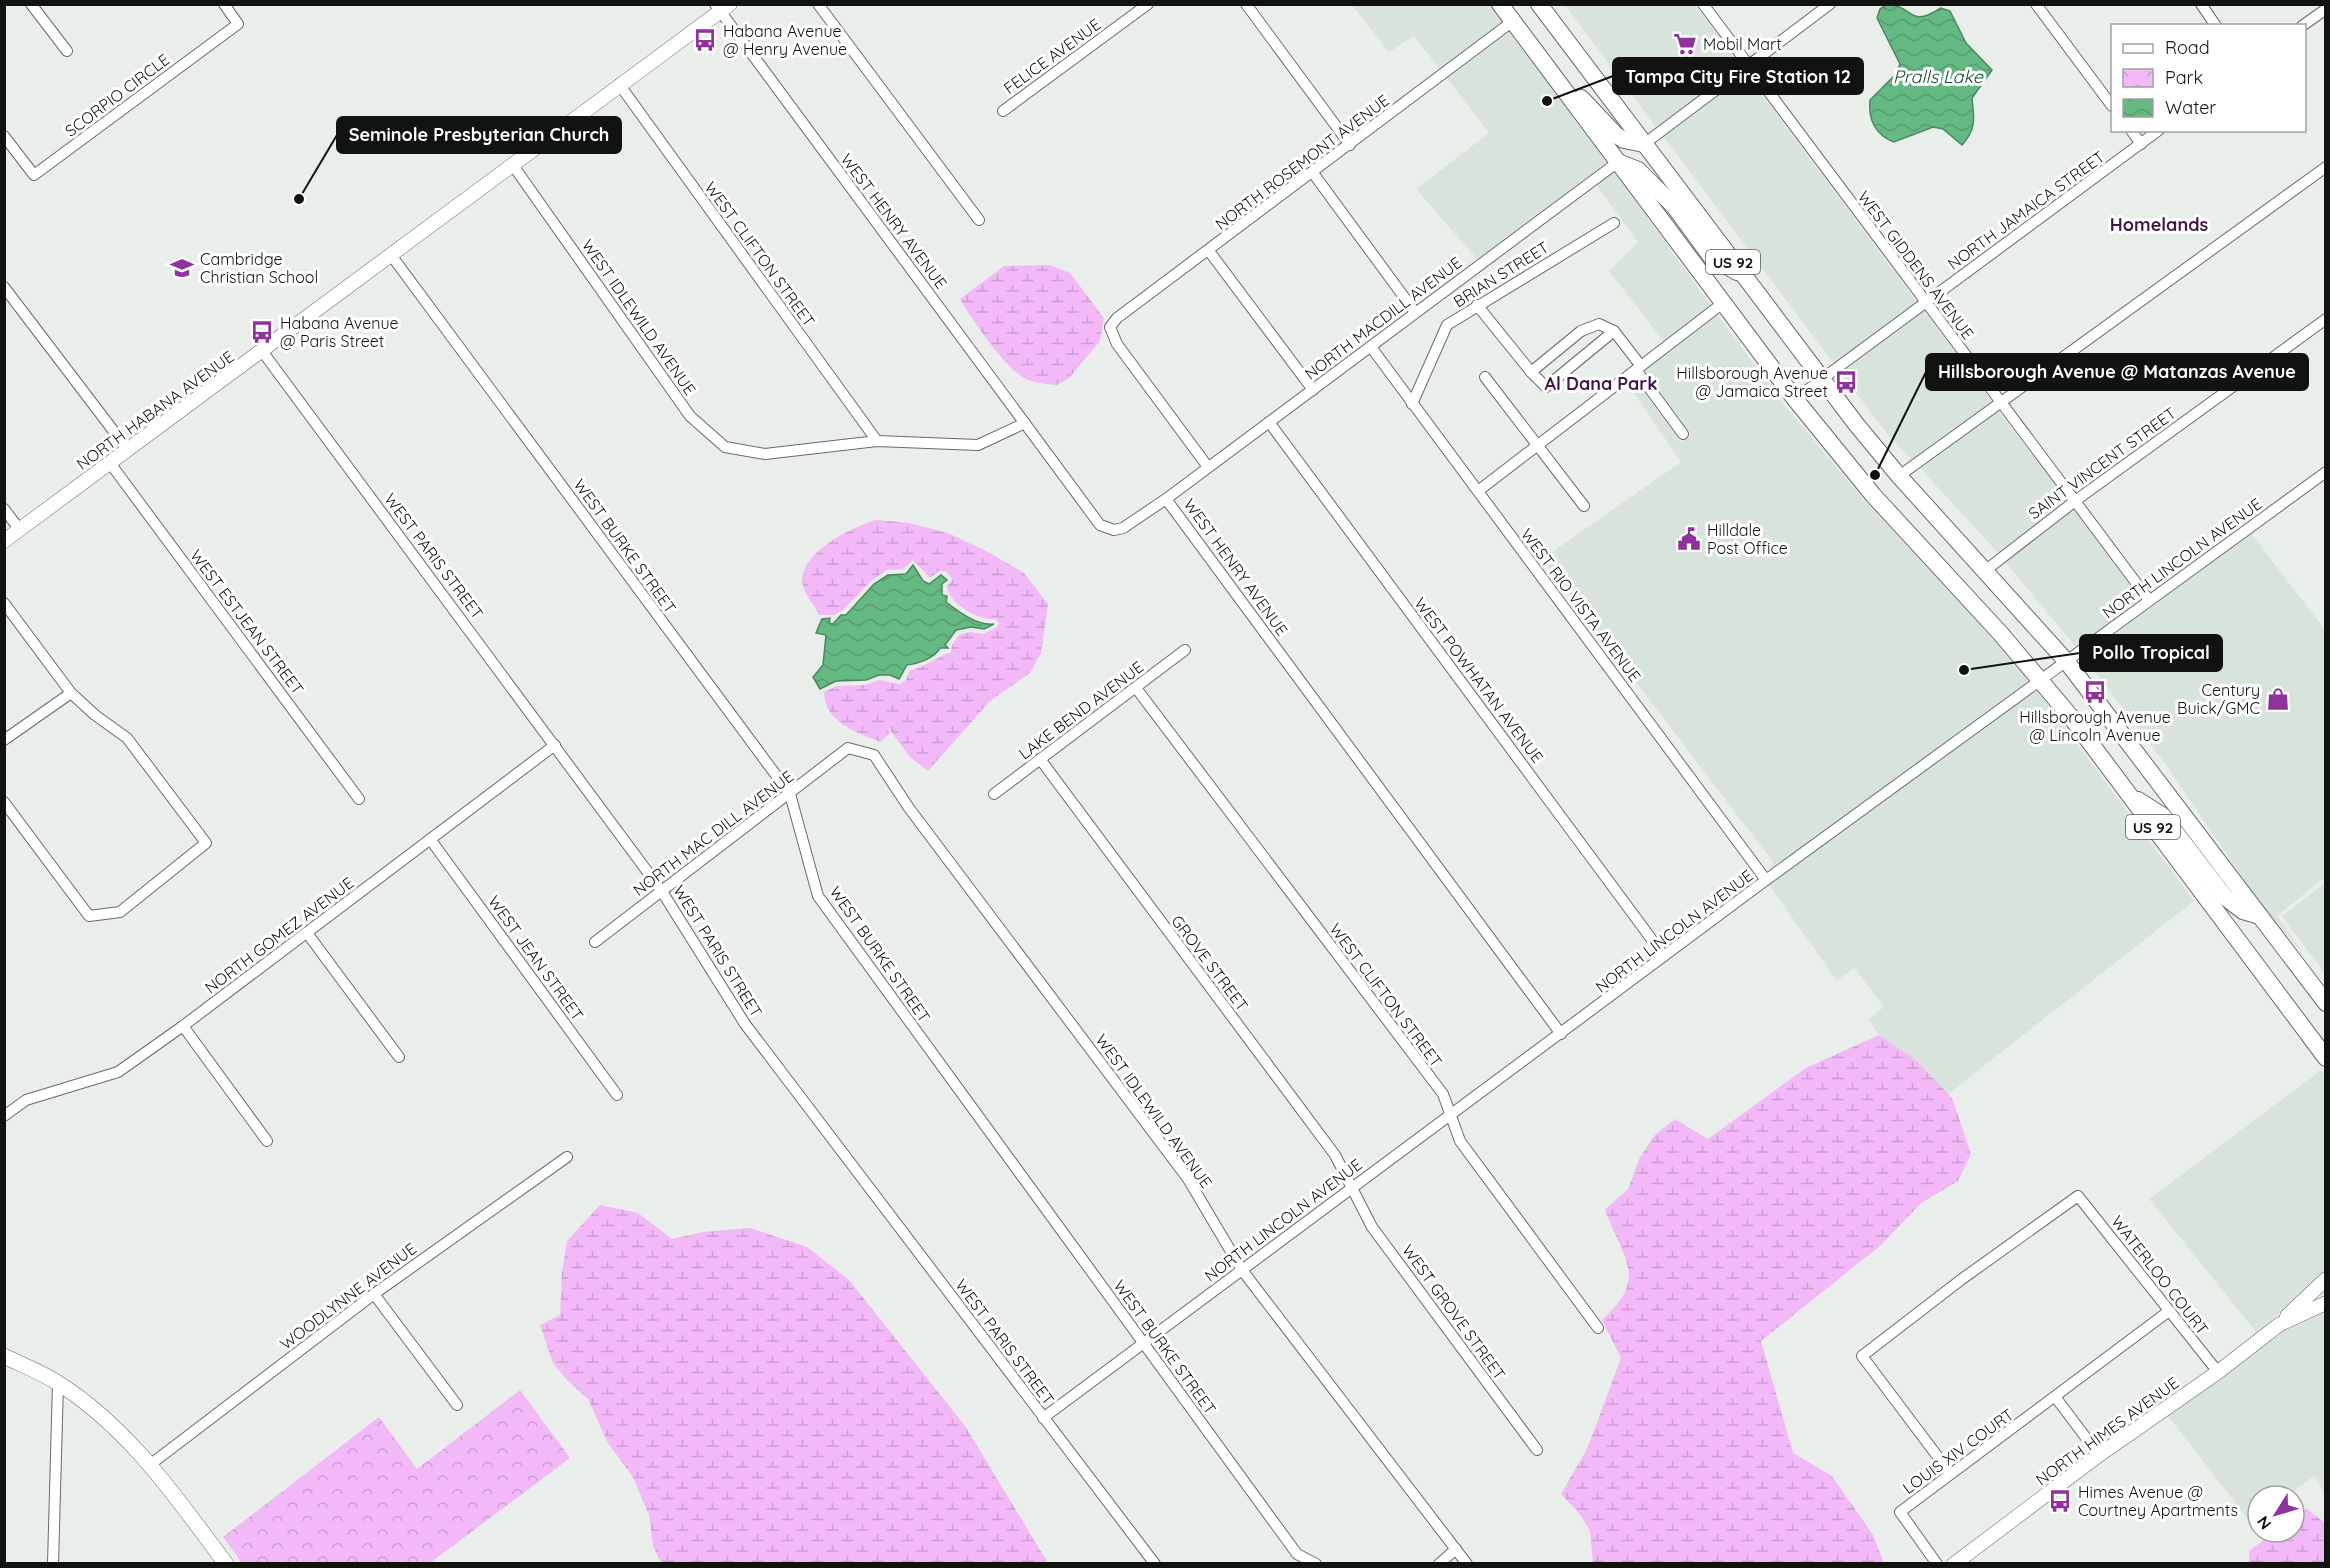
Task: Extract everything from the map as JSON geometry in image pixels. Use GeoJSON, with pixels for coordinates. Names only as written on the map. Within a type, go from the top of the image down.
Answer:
{"type":"FeatureCollection","features":[{"type":"Feature","properties":{"kind":"main road","name":"US 92"},"geometry":{"type":"LineString","coordinates":[[1500,4],[1796,399],[1873,495],[2040,680],[2325,1058]]}},
{"type":"Feature","properties":{"kind":"main road","name":"US 92"},"geometry":{"type":"LineString","coordinates":[[1539,4],[1822,380],[1899,476],[2067,662],[2325,1003]]}},
{"type":"Feature","properties":{"kind":"main road"},"geometry":{"type":"LineString","coordinates":[[1513,21],[1526,24],[1583,100],[1616,135],[1624,140],[1644,144]]}},
{"type":"Feature","properties":{"kind":"main road"},"geometry":{"type":"LineString","coordinates":[[1618,162],[1638,170],[1674,206],[1712,258],[1743,276]]}},
{"type":"Feature","properties":{"kind":"main road"},"geometry":{"type":"LineString","coordinates":[[2127,793],[2163,816],[2226,898],[2243,911],[2260,916]]}},
{"type":"Feature","properties":{"kind":"main road"},"geometry":{"type":"LineString","coordinates":[[4,1356],[58,1383],[101,1415],[151,1464],[226,1563]]}},
{"type":"Feature","properties":{"kind":"street"},"geometry":{"type":"LineString","coordinates":[[31,4],[67,51]]}},
{"type":"Feature","properties":{"kind":"street","name":"SCORPIO CIRCLE"},"geometry":{"type":"LineString","coordinates":[[4,136],[34,175],[238,24],[224,4]]}},
{"type":"Feature","properties":{"kind":"street"},"geometry":{"type":"LineString","coordinates":[[818,4],[979,220]]}},
{"type":"Feature","properties":{"kind":"street","name":"FELICE AVENUE"},"geometry":{"type":"LineString","coordinates":[[1004,111],[1148,4]]}},
{"type":"Feature","properties":{"kind":"street"},"geometry":{"type":"LineString","coordinates":[[1246,4],[1350,145]]}},
{"type":"Feature","properties":{"kind":"street","name":"WEST GIDDENS AVENUE"},"geometry":{"type":"LineString","coordinates":[[1703,4],[2149,600]]}},
{"type":"Feature","properties":{"kind":"street"},"geometry":{"type":"LineString","coordinates":[[1644,144],[1830,4]]}},
{"type":"Feature","properties":{"kind":"street"},"geometry":{"type":"LineString","coordinates":[[2036,4],[2111,105]]}},
{"type":"Feature","properties":{"kind":"street"},"geometry":{"type":"LineString","coordinates":[[2201,4],[2215,24]]}},
{"type":"Feature","properties":{"kind":"street","name":"NORTH HABANA AVENUE"},"geometry":{"type":"LineString","coordinates":[[4,541],[722,7]]}},
{"type":"Feature","properties":{"kind":"street","name":"WEST HENRY AVENUE"},"geometry":{"type":"LineString","coordinates":[[722,7],[1100,525],[1114,530],[1123,528],[1166,499],[1561,1034]]}},
{"type":"Feature","properties":{"kind":"street"},"geometry":{"type":"LineString","coordinates":[[2305,24],[2325,9]]}},
{"type":"Feature","properties":{"kind":"street","name":"NORTH ROSEMONT AVENUE"},"geometry":{"type":"LineString","coordinates":[[1208,467],[1117,344],[1110,327],[1118,318],[1513,21]]}},
{"type":"Feature","properties":{"kind":"street","name":"WEST CLIFTON STREET"},"geometry":{"type":"LineString","coordinates":[[620,84],[877,441]]}},
{"type":"Feature","properties":{"kind":"street"},"geometry":{"type":"LineString","coordinates":[[2132,132],[2141,144]]}},
{"type":"Feature","properties":{"kind":"street","name":"NORTH JAMAICA STREET"},"geometry":{"type":"LineString","coordinates":[[1796,399],[2157,132]]}},
{"type":"Feature","properties":{"kind":"street","name":"NORTH MACDILL AVENUE"},"geometry":{"type":"LineString","coordinates":[[1166,499],[1618,162]]}},
{"type":"Feature","properties":{"kind":"street","name":"WEST IDLEWILD AVENUE"},"geometry":{"type":"LineString","coordinates":[[512,164],[690,416],[725,447],[765,454],[877,441]]}},
{"type":"Feature","properties":{"kind":"street"},"geometry":{"type":"LineString","coordinates":[[1899,476],[2325,167]]}},
{"type":"Feature","properties":{"kind":"street"},"geometry":{"type":"LineString","coordinates":[[1313,173],[1415,312]]}},
{"type":"Feature","properties":{"kind":"street","name":"BRIAN STREET"},"geometry":{"type":"LineString","coordinates":[[1412,404],[1447,325],[1614,223]]}},
{"type":"Feature","properties":{"kind":"street"},"geometry":{"type":"LineString","coordinates":[[1209,251],[1314,390]]}},
{"type":"Feature","properties":{"kind":"street","name":"WEST BURKE STREET"},"geometry":{"type":"LineString","coordinates":[[391,255],[790,794],[818,896],[1297,1554],[1316,1563]]}},
{"type":"Feature","properties":{"kind":"street"},"geometry":{"type":"LineString","coordinates":[[4,287],[128,450]]}},
{"type":"Feature","properties":{"kind":"street"},"geometry":{"type":"LineString","coordinates":[[1478,491],[1724,303]]}},
{"type":"Feature","properties":{"kind":"street"},"geometry":{"type":"LineString","coordinates":[[1477,305],[1531,372],[1546,387],[1556,382],[1614,332]]}},
{"type":"Feature","properties":{"kind":"street","name":"SAINT VINCENT STREET"},"geometry":{"type":"LineString","coordinates":[[1986,570],[2075,501],[2325,320]]}},
{"type":"Feature","properties":{"kind":"street"},"geometry":{"type":"LineString","coordinates":[[1531,372],[1581,331],[1599,324],[1614,332],[1683,434]]}},
{"type":"Feature","properties":{"kind":"street","name":"WEST RIO VISTA AVENUE"},"geometry":{"type":"LineString","coordinates":[[1371,347],[1766,880]]}},
{"type":"Feature","properties":{"kind":"street","name":"WEST PARIS STREET"},"geometry":{"type":"LineString","coordinates":[[262,351],[661,890],[745,1024],[1155,1563]]}},
{"type":"Feature","properties":{"kind":"street"},"geometry":{"type":"LineString","coordinates":[[1485,377],[1584,506]]}},
{"type":"Feature","properties":{"kind":"street","name":"WEST POWHATAN AVENUE"},"geometry":{"type":"LineString","coordinates":[[1269,422],[1665,956]]}},
{"type":"Feature","properties":{"kind":"street"},"geometry":{"type":"LineString","coordinates":[[877,441],[978,445],[1025,423]]}},
{"type":"Feature","properties":{"kind":"street","name":"WEST ESTJEAN STREET"},"geometry":{"type":"LineString","coordinates":[[110,463],[359,799]]}},
{"type":"Feature","properties":{"kind":"street","name":"NORTH LINCOLN AVENUE"},"geometry":{"type":"LineString","coordinates":[[1043,1418],[1766,880],[2325,472]]}},
{"type":"Feature","properties":{"kind":"street"},"geometry":{"type":"LineString","coordinates":[[4,510],[20,530]]}},
{"type":"Feature","properties":{"kind":"street"},"geometry":{"type":"LineString","coordinates":[[4,603],[71,693],[128,738],[206,843],[120,912],[89,916],[4,802]]}},
{"type":"Feature","properties":{"kind":"street","name":"LAKE BEND AVENUE"},"geometry":{"type":"LineString","coordinates":[[994,794],[1185,650]]}},
{"type":"Feature","properties":{"kind":"street","name":"WEST CLIFTON STREET"},"geometry":{"type":"LineString","coordinates":[[1136,688],[1443,1094],[1460,1141],[1598,1328]]}},
{"type":"Feature","properties":{"kind":"street"},"geometry":{"type":"LineString","coordinates":[[4,740],[71,693]]}},
{"type":"Feature","properties":{"kind":"street","name":"NORTH GOMEZ AVENUE"},"geometry":{"type":"LineString","coordinates":[[4,1116],[26,1100],[118,1072],[183,1026],[555,745]]}},
{"type":"Feature","properties":{"kind":"street","name":"WEST IDLEWILD AVENUE"},"geometry":{"type":"LineString","coordinates":[[848,748],[874,755],[909,808],[1188,1179],[1242,1270],[1467,1563]]}},
{"type":"Feature","properties":{"kind":"street","name":"NORTH MAC DILL AVENUE"},"geometry":{"type":"LineString","coordinates":[[595,942],[848,748]]}},
{"type":"Feature","properties":{"kind":"street","name":"GROVE STREET"},"geometry":{"type":"LineString","coordinates":[[1040,759],[1335,1155],[1352,1188]]}},
{"type":"Feature","properties":{"kind":"street","name":"WEST JEAN STREET"},"geometry":{"type":"LineString","coordinates":[[430,840],[617,1095]]}},
{"type":"Feature","properties":{"kind":"street"},"geometry":{"type":"LineString","coordinates":[[307,933],[399,1057]]}},
{"type":"Feature","properties":{"kind":"street"},"geometry":{"type":"LineString","coordinates":[[183,1026],[267,1141]]}},
{"type":"Feature","properties":{"kind":"street","name":"WOODLYNNE AVENUE"},"geometry":{"type":"LineString","coordinates":[[151,1464],[374,1294],[567,1157]]}},
{"type":"Feature","properties":{"kind":"street","name":"WEST GROVE STREET"},"geometry":{"type":"LineString","coordinates":[[1352,1188],[1372,1227],[1537,1450]]}},
{"type":"Feature","properties":{"kind":"street","name":"WATERLOO COURT"},"geometry":{"type":"LineString","coordinates":[[1950,1473],[1862,1356],[1962,1279],[2078,1196],[2218,1372]]}},
{"type":"Feature","properties":{"kind":"street","name":"NORTH HIMES AVENUE"},"geometry":{"type":"LineString","coordinates":[[1954,1563],[2099,1455],[2218,1372],[2280,1324],[2315,1286],[2325,1279]]}},
{"type":"Feature","properties":{"kind":"street"},"geometry":{"type":"LineString","coordinates":[[374,1294],[457,1405]]}},
{"type":"Feature","properties":{"kind":"street","name":"NORTH HIMES AVENUE"},"geometry":{"type":"LineString","coordinates":[[2280,1324],[2325,1303]]}},
{"type":"Feature","properties":{"kind":"street","name":"LOUIS XIV COURT"},"geometry":{"type":"LineString","coordinates":[[1937,1563],[1900,1512],[1950,1473],[2056,1398],[2169,1311]]}},
{"type":"Feature","properties":{"kind":"street"},"geometry":{"type":"LineString","coordinates":[[53,1563],[58,1383]]}},
{"type":"Feature","properties":{"kind":"street"},"geometry":{"type":"LineString","coordinates":[[2056,1398],[2099,1455]]}},
{"type":"Feature","properties":{"kind":"street"},"geometry":{"type":"LineString","coordinates":[[1438,1563],[1456,1549]]}},
{"type":"Feature","properties":{"kind":"shaded area"},"geometry":{"type":"Polygon","coordinates":[[[1352,5],[1491,5],[1504,21],[1440,69],[1414,36],[1389,52],[1352,5]]]}},
{"type":"Feature","properties":{"kind":"shaded area"},"geometry":{"type":"Polygon","coordinates":[[[1565,5],[1695,5],[1740,65],[1656,127],[1565,5]]]}},
{"type":"Feature","properties":{"kind":"shaded area"},"geometry":{"type":"Polygon","coordinates":[[[1511,30],[1607,162],[1477,259],[1416,189],[1489,133],[1447,78],[1511,30]]]}},
{"type":"Feature","properties":{"kind":"shaded area"},"geometry":{"type":"Polygon","coordinates":[[[1746,74],[1917,302],[1834,364],[1663,136],[1746,74]]]}},
{"type":"Feature","properties":{"kind":"shaded area"},"geometry":{"type":"Polygon","coordinates":[[[1614,171],[1711,306],[1664,342],[1609,271],[1638,242],[1596,184],[1614,171]]]}},
{"type":"Feature","properties":{"kind":"shaded area"},"geometry":{"type":"Polygon","coordinates":[[[1924,311],[1992,401],[1912,460],[1889,436],[1841,373],[1924,311]]]}},
{"type":"Feature","properties":{"kind":"shaded area"},"geometry":{"type":"Polygon","coordinates":[[[1717,315],[1785,406],[1863,499],[1999,642],[2029,680],[1768,872],[1773,862],[1542,559],[1681,462],[1628,384],[1634,379],[1681,442],[1691,435],[1644,371],[1717,315]]]}},
{"type":"Feature","properties":{"kind":"shaded area"},"geometry":{"type":"Polygon","coordinates":[[[1998,410],[2066,500],[1998,553],[1920,468],[1998,410]]]}},
{"type":"Feature","properties":{"kind":"shaded area"},"geometry":{"type":"Polygon","coordinates":[[[2073,509],[2140,599],[2076,647],[2005,562],[2073,509]]]}},
{"type":"Feature","properties":{"kind":"shaded area"},"geometry":{"type":"Polygon","coordinates":[[[2251,533],[2325,630],[2325,877],[2277,916],[2305,956],[2256,897],[2166,765],[2083,656],[2251,533]]]}},
{"type":"Feature","properties":{"kind":"shaded area"},"geometry":{"type":"Polygon","coordinates":[[[2036,689],[2194,901],[1948,1094],[1916,1060],[1879,1035],[1868,1019],[1884,1007],[1854,968],[1837,981],[1769,885],[2036,689]]]}},
{"type":"Feature","properties":{"kind":"shaded area"},"geometry":{"type":"Polygon","coordinates":[[[2325,883],[2325,974],[2282,916],[2325,883]]]}},
{"type":"Feature","properties":{"kind":"shaded area"},"geometry":{"type":"Polygon","coordinates":[[[2321,1070],[2325,1077],[2325,1272],[2257,1333],[2149,1199],[2321,1070]]]}},
{"type":"Feature","properties":{"kind":"shaded area"},"geometry":{"type":"Polygon","coordinates":[[[2325,1309],[2325,1493],[2314,1476],[2304,1484],[2246,1484],[2246,1516],[2167,1415],[2281,1329],[2325,1309]]]}},
{"type":"Feature","properties":{"kind":"green space"},"geometry":{"type":"Polygon","coordinates":[[[1050,265],[1070,273],[1104,318],[1100,341],[1069,378],[1057,385],[1029,380],[1013,369],[972,319],[960,299],[1004,266],[1050,265]]]}},
{"type":"Feature","properties":{"kind":"green space"},"geometry":{"type":"Polygon","coordinates":[[[877,520],[909,523],[948,533],[990,553],[1024,573],[1048,604],[1041,653],[1030,673],[990,701],[928,771],[910,757],[889,729],[889,734],[880,742],[843,725],[829,711],[824,692],[837,686],[865,685],[879,680],[900,684],[906,680],[910,670],[951,652],[952,645],[959,635],[970,632],[984,634],[997,627],[999,623],[995,619],[972,614],[958,604],[952,598],[947,586],[953,579],[945,571],[939,571],[930,578],[913,560],[903,569],[887,570],[871,581],[843,610],[834,615],[819,615],[803,586],[803,574],[808,563],[828,543],[854,528],[877,520]]]}},
{"type":"Feature","properties":{"kind":"green space"},"geometry":{"type":"Polygon","coordinates":[[[1879,1035],[1916,1060],[1952,1098],[1971,1154],[1958,1181],[1921,1203],[1881,1245],[1761,1341],[1793,1453],[1832,1476],[1873,1535],[1884,1563],[1593,1563],[1590,1531],[1579,1513],[1561,1494],[1587,1449],[1621,1358],[1602,1320],[1617,1305],[1625,1292],[1629,1279],[1628,1267],[1605,1210],[1628,1189],[1640,1157],[1654,1136],[1675,1119],[1708,1139],[1806,1068],[1879,1035]]]}},
{"type":"Feature","properties":{"kind":"green space"},"geometry":{"type":"Polygon","coordinates":[[[600,1205],[638,1213],[672,1239],[703,1232],[750,1228],[807,1247],[849,1280],[965,1426],[1048,1563],[661,1563],[653,1546],[649,1515],[633,1477],[608,1443],[588,1399],[567,1380],[553,1363],[540,1325],[560,1315],[562,1272],[567,1241],[600,1205]]]}},
{"type":"Feature","properties":{"kind":"green space"},"geometry":{"type":"Polygon","coordinates":[[[520,1390],[570,1458],[430,1563],[242,1563],[223,1537],[379,1417],[417,1469],[520,1390]]]}},
{"type":"Feature","properties":{"kind":"green space"},"geometry":{"type":"Polygon","coordinates":[[[2306,1509],[2325,1523],[2325,1563],[2249,1563],[2249,1551],[2259,1544],[2306,1544],[2306,1509]]]}},
{"type":"Feature","properties":{"kind":"water","name":"Pralls Lake"},"geometry":{"type":"Polygon","coordinates":[[[1886,5],[1902,8],[1922,17],[1941,8],[1950,11],[1966,43],[1992,70],[1972,98],[1974,117],[1972,128],[1962,145],[1943,129],[1933,127],[1894,142],[1882,135],[1874,126],[1870,114],[1870,100],[1895,75],[1900,64],[1877,18],[1880,9],[1886,5]]]}},
{"type":"Feature","properties":{"kind":"water"},"geometry":{"type":"Polygon","coordinates":[[[913,565],[923,581],[929,584],[941,575],[947,580],[942,584],[942,595],[947,596],[946,602],[968,618],[981,623],[994,624],[984,629],[971,627],[956,630],[945,645],[948,648],[940,648],[926,660],[907,665],[899,679],[890,675],[879,675],[866,680],[836,681],[820,689],[813,677],[823,665],[826,635],[816,633],[822,619],[830,618],[829,623],[833,624],[841,615],[846,615],[874,584],[888,575],[906,574],[913,565]]]}},
{"type":"Feature","properties":{"kind":"place","name":"Habana Avenue @ Henry Avenue"},"geometry":{"type":"Point","coordinates":[705,40]}},
{"type":"Feature","properties":{"kind":"place","name":"Mobil Mart"},"geometry":{"type":"Point","coordinates":[1685,44]}},
{"type":"Feature","properties":{"kind":"place","name":"Tampa City Fire Station 12"},"geometry":{"type":"Point","coordinates":[1547,101]}},
{"type":"Feature","properties":{"kind":"place","name":"Seminole Presbyterian Church"},"geometry":{"type":"Point","coordinates":[299,199]}},
{"type":"Feature","properties":{"kind":"place","name":"Cambridge Christian School"},"geometry":{"type":"Point","coordinates":[182,268]}},
{"type":"Feature","properties":{"kind":"place","name":"Habana Avenue @ Paris Street"},"geometry":{"type":"Point","coordinates":[262,332]}},
{"type":"Feature","properties":{"kind":"place","name":"Hillsborough Avenue @ Jamaica Street"},"geometry":{"type":"Point","coordinates":[1846,382]}},
{"type":"Feature","properties":{"kind":"place","name":"Hillsborough Avenue @ Matanzas Avenue"},"geometry":{"type":"Point","coordinates":[1875,475]}},
{"type":"Feature","properties":{"kind":"place","name":"Hilldale Post Office"},"geometry":{"type":"Point","coordinates":[1689,539]}},
{"type":"Feature","properties":{"kind":"place","name":"Pollo Tropical"},"geometry":{"type":"Point","coordinates":[1964,670]}},
{"type":"Feature","properties":{"kind":"place","name":"Hillsborough Avenue @ Lincoln Avenue"},"geometry":{"type":"Point","coordinates":[2095,692]}},
{"type":"Feature","properties":{"kind":"place","name":"Century Buick/GMC"},"geometry":{"type":"Point","coordinates":[2278,699]}},
{"type":"Feature","properties":{"kind":"place","name":"Himes Avenue @ Courtney Apartments"},"geometry":{"type":"Point","coordinates":[2060,1501]}},
{"type":"Feature","properties":{"kind":"district","name":"Homelands"},"geometry":{"type":"Point","coordinates":[2159,224]}},
{"type":"Feature","properties":{"kind":"district","name":"Al Dana Park"},"geometry":{"type":"Point","coordinates":[1601,383]}}]}
